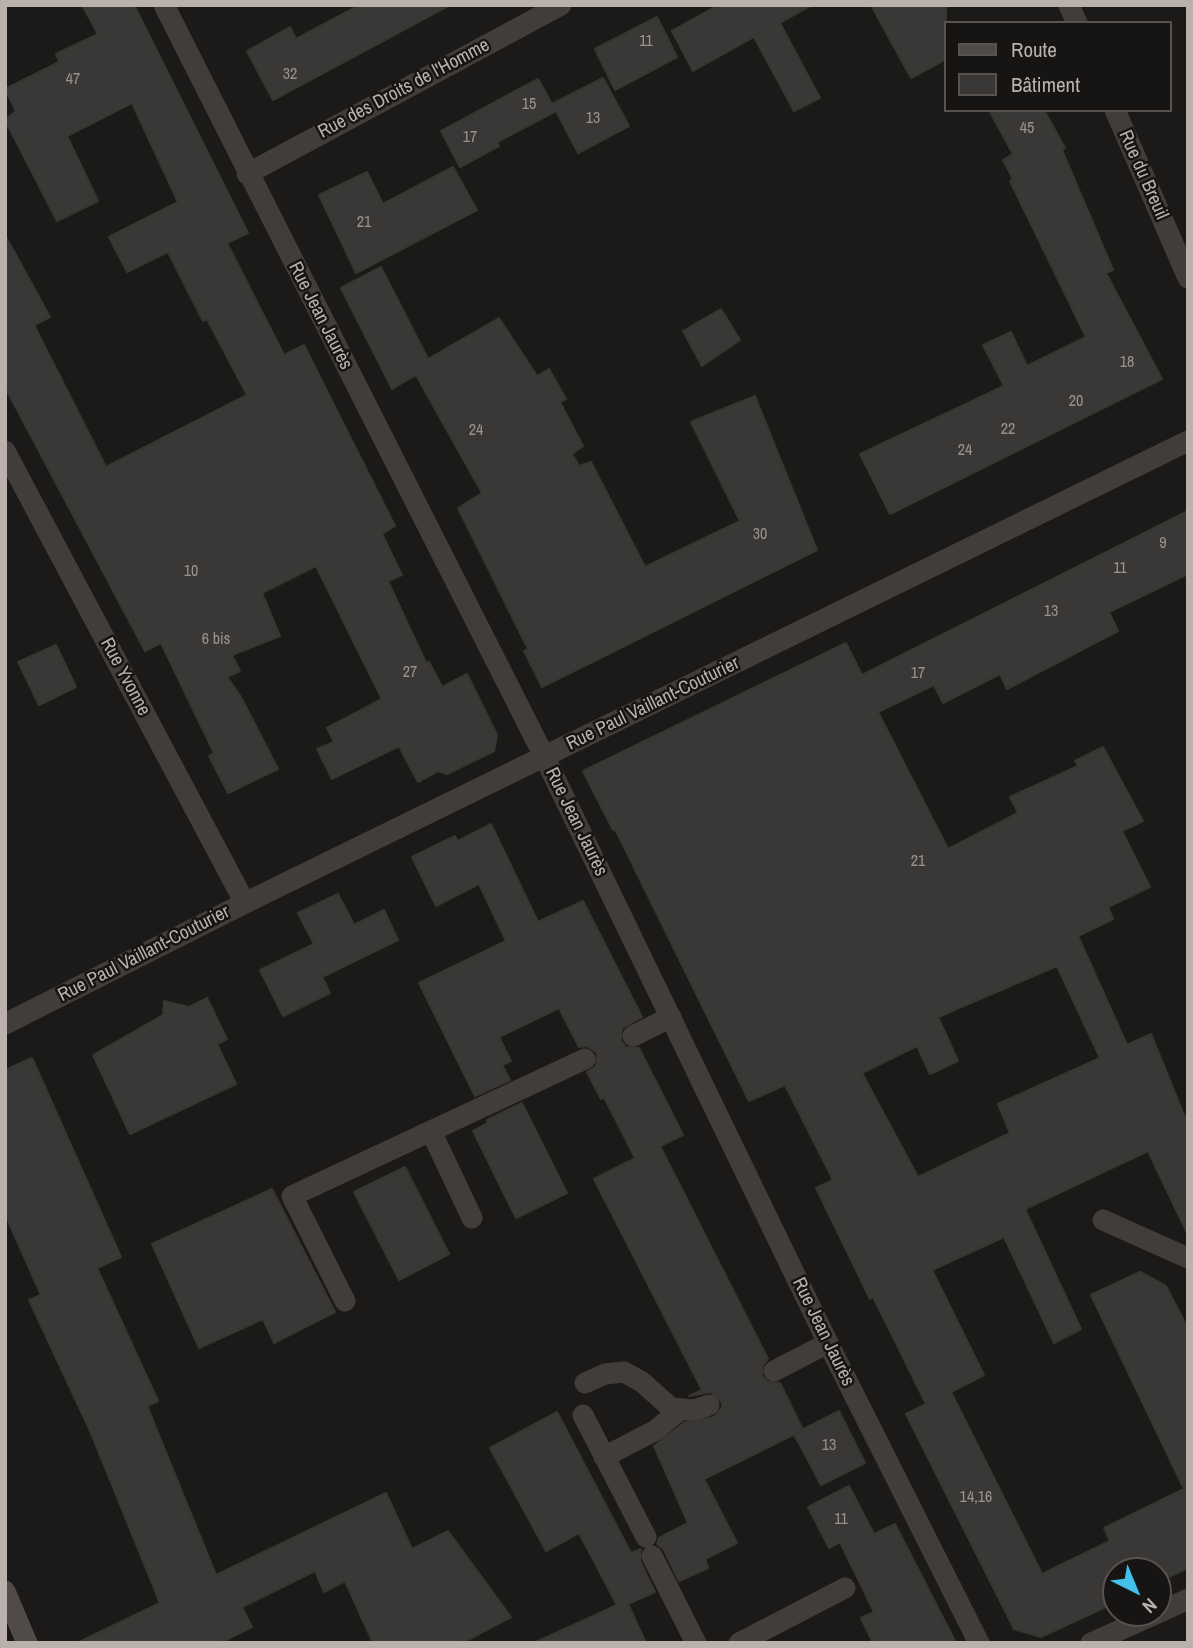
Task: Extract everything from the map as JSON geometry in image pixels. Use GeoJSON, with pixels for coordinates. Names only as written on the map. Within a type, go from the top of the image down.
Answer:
{"type":"FeatureCollection","features":[{"type":"Feature","properties":{"kind":"street","name":"Rue Jean Jaurès"},"geometry":{"type":"LineString","coordinates":[[164,5],[247,174],[545,758],[828,1343],[979,1643]]}},
{"type":"Feature","properties":{"kind":"street","name":"Rue des Droits de l'Homme"},"geometry":{"type":"LineString","coordinates":[[247,174],[561,5]]}},
{"type":"Feature","properties":{"kind":"street"},"geometry":{"type":"LineString","coordinates":[[1069,5],[1076,21]]}},
{"type":"Feature","properties":{"kind":"street","name":"Rue du Breuil"},"geometry":{"type":"LineString","coordinates":[[1116,112],[1188,278]]}},
{"type":"Feature","properties":{"kind":"street","name":"Rue Paul Vaillant-Couturier"},"geometry":{"type":"LineString","coordinates":[[5,1024],[245,902],[545,758],[1188,441]]}},
{"type":"Feature","properties":{"kind":"street","name":"Rue Yvonne"},"geometry":{"type":"LineString","coordinates":[[5,451],[245,902]]}},
{"type":"Feature","properties":{"kind":"street"},"geometry":{"type":"LineString","coordinates":[[633,1035],[671,1017]]}},
{"type":"Feature","properties":{"kind":"street"},"geometry":{"type":"LineString","coordinates":[[345,1301],[292,1196],[585,1059]]}},
{"type":"Feature","properties":{"kind":"street"},"geometry":{"type":"LineString","coordinates":[[431,1131],[471,1218]]}},
{"type":"Feature","properties":{"kind":"street"},"geometry":{"type":"LineString","coordinates":[[1103,1220],[1188,1258]]}},
{"type":"Feature","properties":{"kind":"street"},"geometry":{"type":"LineString","coordinates":[[774,1371],[828,1343]]}},
{"type":"Feature","properties":{"kind":"street"},"geometry":{"type":"LineString","coordinates":[[585,1383],[605,1374],[624,1372],[642,1382],[671,1408],[694,1410],[709,1405]]}},
{"type":"Feature","properties":{"kind":"street"},"geometry":{"type":"LineString","coordinates":[[604,1457],[656,1430],[681,1409]]}},
{"type":"Feature","properties":{"kind":"street"},"geometry":{"type":"LineString","coordinates":[[583,1415],[696,1643]]}},
{"type":"Feature","properties":{"kind":"street"},"geometry":{"type":"LineString","coordinates":[[739,1643],[845,1588]]}},
{"type":"Feature","properties":{"kind":"street"},"geometry":{"type":"LineString","coordinates":[[5,1591],[27,1643]]}},
{"type":"Feature","properties":{"kind":"street"},"geometry":{"type":"LineString","coordinates":[[1091,1643],[1127,1627]]}},
{"type":"Feature","properties":{"kind":"building"},"geometry":{"type":"Polygon","coordinates":[[[82,5],[134,5],[248,233],[227,243],[284,355],[304,345],[395,526],[382,534],[402,575],[388,581],[426,663],[429,662],[442,687],[467,674],[497,735],[494,751],[447,774],[438,771],[418,782],[399,746],[332,779],[317,749],[334,742],[327,728],[382,699],[316,566],[262,593],[280,636],[232,655],[240,671],[227,677],[241,697],[278,769],[228,793],[209,756],[214,753],[161,643],[145,651],[5,387],[5,235],[50,317],[34,325],[106,467],[247,395],[207,319],[203,321],[168,252],[127,272],[109,237],[178,202],[132,103],[67,136],[98,201],[57,221],[5,120],[16,111],[5,89],[59,62],[56,54],[98,34],[82,5]]]}},
{"type":"Feature","properties":{"kind":"building"},"geometry":{"type":"Polygon","coordinates":[[[360,5],[450,5],[273,100],[247,51],[290,27],[296,39],[360,5]]]}},
{"type":"Feature","properties":{"kind":"building"},"geometry":{"type":"Polygon","coordinates":[[[719,5],[812,5],[780,23],[820,98],[794,111],[754,37],[693,71],[672,31],[719,5]]]}},
{"type":"Feature","properties":{"kind":"building"},"geometry":{"type":"Polygon","coordinates":[[[871,5],[946,5],[944,60],[911,78],[871,5]]]}},
{"type":"Feature","properties":{"kind":"building"},"geometry":{"type":"Polygon","coordinates":[[[657,17],[677,57],[615,90],[595,49],[657,17]]]}},
{"type":"Feature","properties":{"kind":"building"},"geometry":{"type":"Polygon","coordinates":[[[603,78],[629,126],[578,153],[556,111],[497,142],[499,146],[460,167],[441,131],[538,79],[552,104],[603,78]]]}},
{"type":"Feature","properties":{"kind":"building"},"geometry":{"type":"Polygon","coordinates":[[[990,112],[1045,112],[1065,148],[1062,150],[1113,270],[1106,273],[1162,379],[890,514],[860,454],[1004,386],[983,345],[1011,332],[1027,366],[1086,337],[1010,181],[1013,179],[1003,160],[1013,154],[990,112]]]}},
{"type":"Feature","properties":{"kind":"building"},"geometry":{"type":"Polygon","coordinates":[[[453,167],[477,210],[356,273],[319,195],[367,172],[383,204],[453,167]]]}},
{"type":"Feature","properties":{"kind":"building"},"geometry":{"type":"Polygon","coordinates":[[[381,267],[428,359],[499,318],[537,376],[549,369],[566,399],[560,402],[583,446],[572,454],[579,466],[591,462],[645,567],[740,521],[691,422],[755,396],[817,550],[542,687],[524,651],[528,649],[458,508],[482,493],[416,375],[392,389],[341,288],[381,267]]]}},
{"type":"Feature","properties":{"kind":"building"},"geometry":{"type":"Polygon","coordinates":[[[721,309],[740,340],[702,366],[683,331],[721,309]]]}},
{"type":"Feature","properties":{"kind":"building"},"geometry":{"type":"Polygon","coordinates":[[[1188,511],[1188,574],[1109,612],[1118,631],[1007,689],[1000,674],[943,703],[934,685],[878,712],[948,849],[1018,813],[1010,797],[1078,766],[1075,761],[1103,747],[1143,821],[1122,831],[1150,887],[1108,907],[1113,919],[1078,936],[1127,1045],[1151,1034],[1188,1125],[1188,1235],[1148,1151],[1025,1209],[1081,1329],[1054,1343],[1004,1237],[932,1270],[984,1375],[951,1392],[1042,1574],[1110,1541],[1104,1528],[1184,1489],[1091,1295],[1140,1272],[1166,1286],[1188,1329],[1188,1568],[1172,1575],[1172,1557],[1102,1557],[1102,1609],[1041,1637],[1014,1629],[906,1414],[926,1404],[873,1297],[870,1299],[816,1188],[833,1180],[785,1085],[749,1101],[615,829],[613,830],[583,771],[846,643],[862,675],[1188,511]],[[1057,966],[938,1017],[958,1061],[930,1074],[917,1046],[862,1073],[918,1177],[1010,1133],[998,1104],[1100,1058],[1057,966]]]}},
{"type":"Feature","properties":{"kind":"building"},"geometry":{"type":"Polygon","coordinates":[[[56,645],[76,687],[39,705],[18,662],[56,645]]]}},
{"type":"Feature","properties":{"kind":"building"},"geometry":{"type":"Polygon","coordinates":[[[491,824],[538,922],[583,901],[642,1017],[622,1028],[621,1041],[626,1047],[639,1048],[683,1135],[660,1146],[768,1359],[763,1365],[762,1376],[768,1382],[780,1383],[803,1430],[704,1479],[737,1543],[705,1559],[708,1568],[679,1581],[664,1550],[657,1544],[659,1538],[688,1523],[654,1446],[685,1422],[714,1417],[722,1408],[722,1402],[711,1392],[689,1396],[702,1390],[594,1179],[655,1148],[635,1158],[604,1097],[601,1099],[587,1072],[596,1066],[597,1053],[587,1046],[579,1047],[559,1008],[499,1037],[511,1061],[502,1065],[510,1080],[475,1096],[419,983],[506,941],[479,884],[436,906],[412,857],[455,836],[458,841],[491,824]]]}},
{"type":"Feature","properties":{"kind":"building"},"geometry":{"type":"Polygon","coordinates":[[[338,894],[354,925],[384,910],[398,940],[322,977],[330,993],[283,1016],[260,970],[314,944],[298,913],[338,894]]]}},
{"type":"Feature","properties":{"kind":"building"},"geometry":{"type":"Polygon","coordinates":[[[207,998],[227,1039],[217,1044],[236,1084],[130,1134],[93,1055],[163,1015],[164,1001],[189,1007],[207,998]]]}},
{"type":"Feature","properties":{"kind":"building"},"geometry":{"type":"Polygon","coordinates":[[[32,1058],[121,1257],[97,1268],[158,1401],[147,1406],[216,1575],[386,1493],[412,1549],[448,1531],[511,1617],[462,1643],[373,1643],[345,1581],[324,1592],[315,1571],[242,1607],[252,1627],[220,1643],[77,1643],[160,1603],[91,1433],[29,1300],[41,1295],[5,1214],[5,1070],[32,1058]]]}},
{"type":"Feature","properties":{"kind":"building"},"geometry":{"type":"Polygon","coordinates":[[[522,1103],[567,1193],[516,1218],[473,1131],[488,1123],[487,1120],[522,1103]]]}},
{"type":"Feature","properties":{"kind":"building"},"geometry":{"type":"Polygon","coordinates":[[[405,1167],[449,1254],[399,1280],[354,1192],[405,1167]]]}},
{"type":"Feature","properties":{"kind":"building"},"geometry":{"type":"Polygon","coordinates":[[[272,1189],[335,1312],[274,1343],[263,1319],[199,1348],[152,1244],[272,1189]]]}},
{"type":"Feature","properties":{"kind":"building"},"geometry":{"type":"Polygon","coordinates":[[[839,1411],[865,1463],[821,1485],[794,1434],[839,1411]]]}},
{"type":"Feature","properties":{"kind":"building"},"geometry":{"type":"Polygon","coordinates":[[[557,1412],[631,1553],[641,1549],[640,1561],[655,1592],[628,1604],[646,1643],[534,1643],[617,1605],[579,1533],[546,1551],[490,1448],[557,1412]]]}},
{"type":"Feature","properties":{"kind":"building"},"geometry":{"type":"Polygon","coordinates":[[[849,1486],[874,1534],[895,1524],[956,1643],[873,1643],[861,1618],[874,1612],[840,1542],[829,1548],[808,1507],[849,1486]]]}}]}
